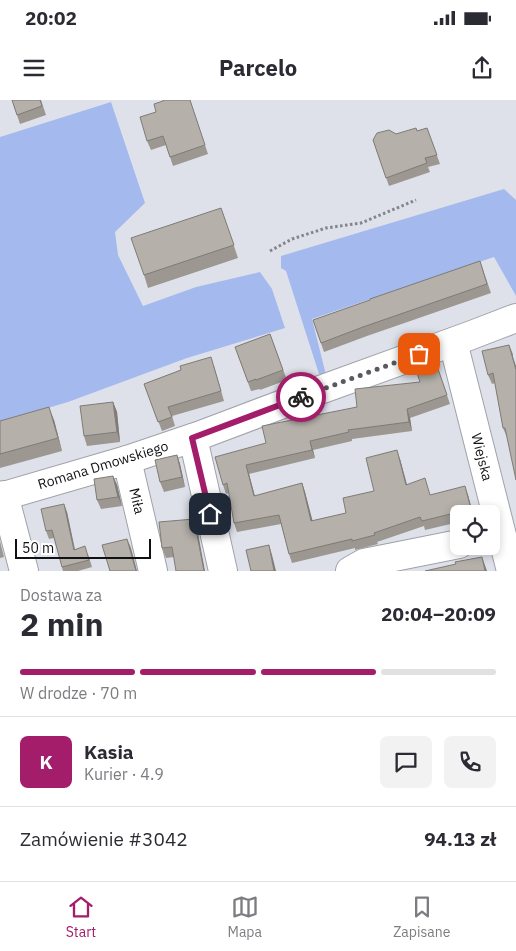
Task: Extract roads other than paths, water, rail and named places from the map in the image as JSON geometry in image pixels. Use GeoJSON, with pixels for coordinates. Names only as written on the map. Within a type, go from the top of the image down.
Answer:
{"type":"FeatureCollection","features":[{"type":"Feature","properties":{"kind":"street","name":"Romana Dmowskiego"},"geometry":{"type":"LineString","coordinates":[[2,496],[127,460],[192,438],[516,318]]}},
{"type":"Feature","properties":{"kind":"street","name":"Wiejska"},"geometry":{"type":"LineString","coordinates":[[453,342],[511,571]]}},
{"type":"Feature","properties":{"kind":"street"},"geometry":{"type":"LineString","coordinates":[[192,438],[222,571]]}},
{"type":"Feature","properties":{"kind":"street","name":"Miła"},"geometry":{"type":"LineString","coordinates":[[127,460],[153,571]]}},
{"type":"Feature","properties":{"kind":"street"},"geometry":{"type":"LineString","coordinates":[[2,496],[24,571]]}},
{"type":"Feature","properties":{"kind":"street"},"geometry":{"type":"LineString","coordinates":[[350,571],[364,563],[450,546]]}}]}
